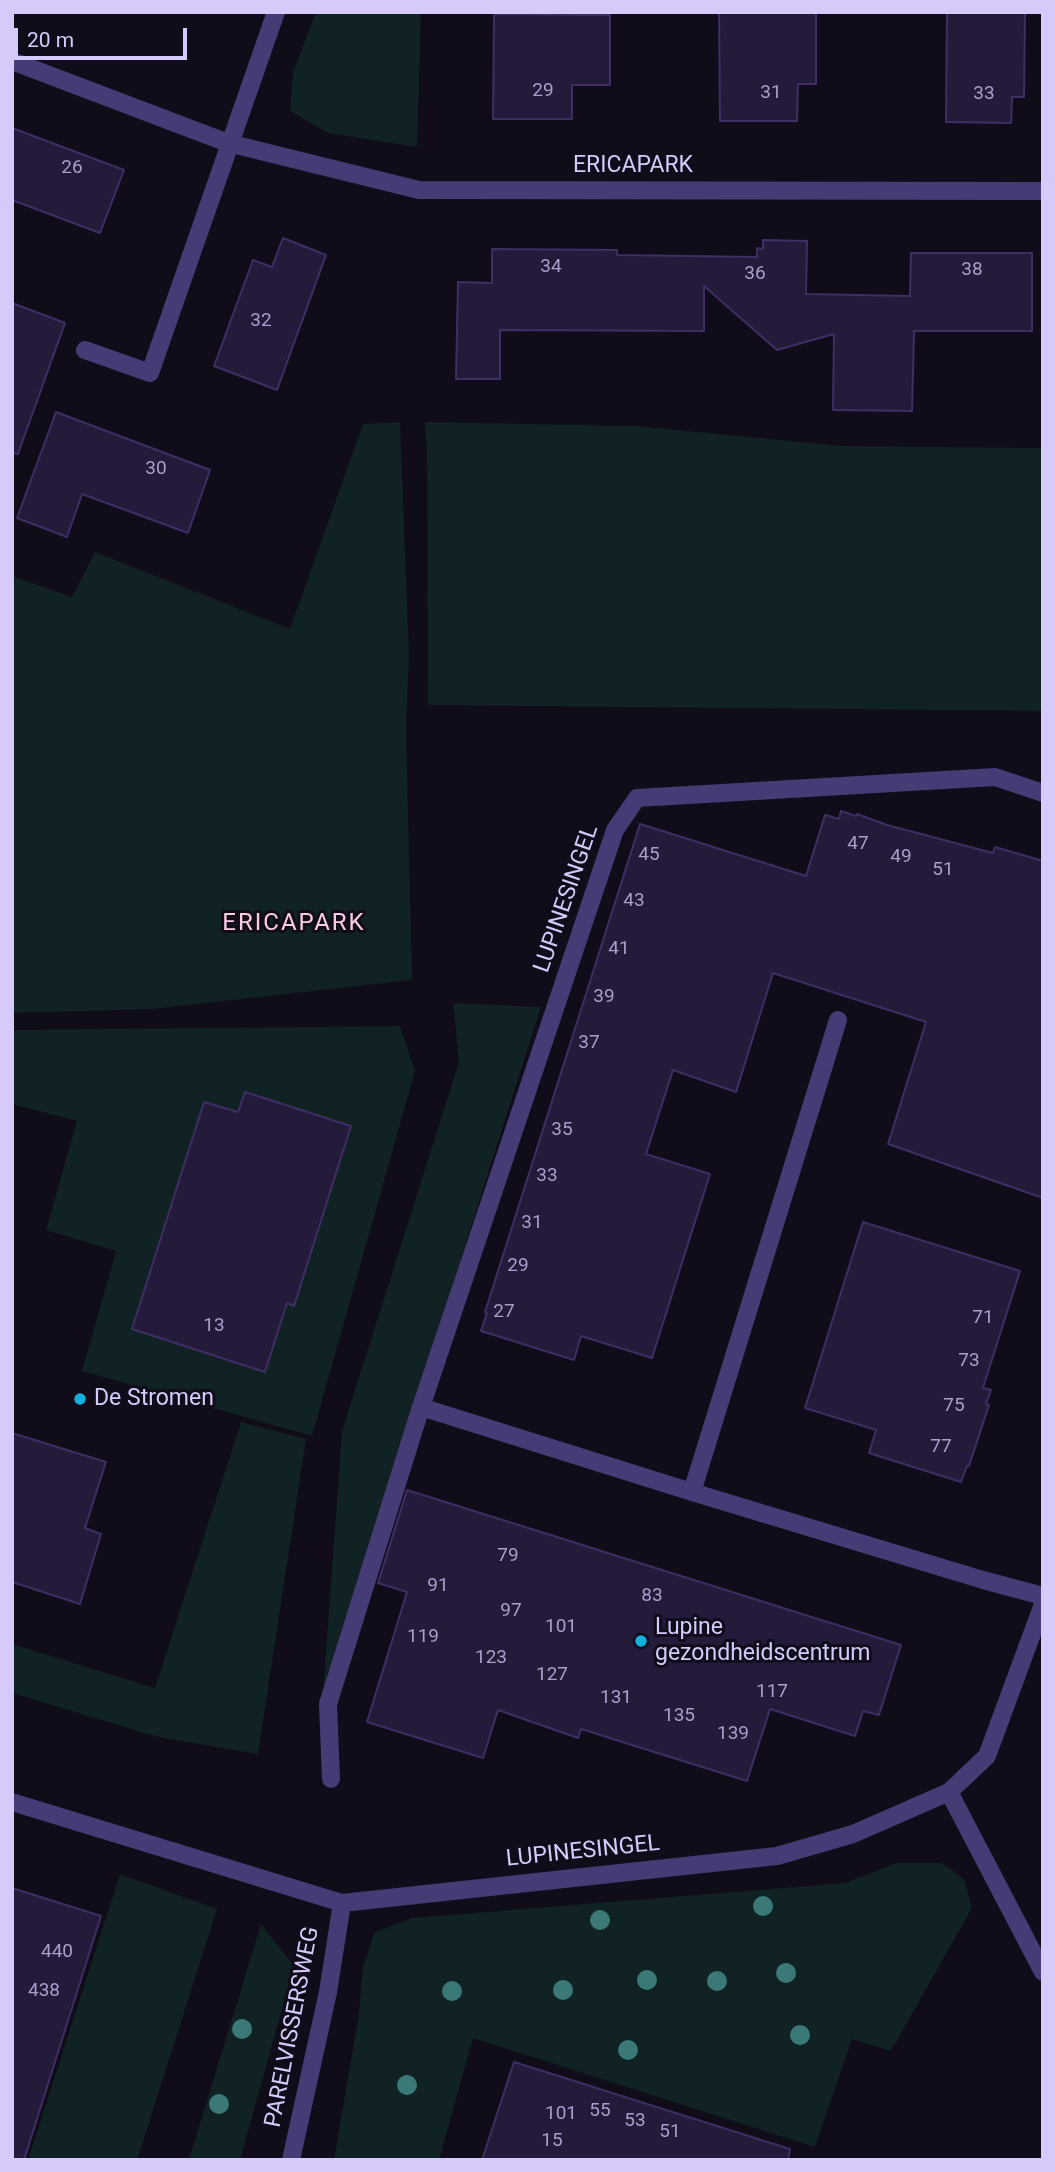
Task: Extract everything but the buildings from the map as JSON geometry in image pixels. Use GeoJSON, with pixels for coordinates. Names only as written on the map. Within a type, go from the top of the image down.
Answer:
{"type":"FeatureCollection","features":[{"type":"Feature","properties":{"kind":"street"},"geometry":{"type":"LineString","coordinates":[[85,351],[150,373],[228,143],[276,12]]}},
{"type":"Feature","properties":{"kind":"street","name":"ERICAPARK"},"geometry":{"type":"LineString","coordinates":[[12,61],[228,143],[419,190],[1043,191]]}},
{"type":"Feature","properties":{"kind":"street","name":"LUPINESINGEL"},"geometry":{"type":"LineString","coordinates":[[331,1779],[328,1704],[421,1407],[615,830],[637,798],[995,778],[1043,793]]}},
{"type":"Feature","properties":{"kind":"street"},"geometry":{"type":"LineString","coordinates":[[692,1492],[838,1020]]}},
{"type":"Feature","properties":{"kind":"street"},"geometry":{"type":"LineString","coordinates":[[421,1407],[692,1492],[1043,1596]]}},
{"type":"Feature","properties":{"kind":"street","name":"LUPINESINGEL"},"geometry":{"type":"LineString","coordinates":[[12,1802],[342,1903],[777,1856],[853,1834],[949,1792],[987,1756],[1043,1604]]}},
{"type":"Feature","properties":{"kind":"street"},"geometry":{"type":"LineString","coordinates":[[949,1792],[1043,1972]]}},
{"type":"Feature","properties":{"kind":"street","name":"PARELVISSERSWEG"},"geometry":{"type":"LineString","coordinates":[[291,2160],[328,1992],[342,1903]]}},
{"type":"Feature","properties":{"kind":"shaded area"},"geometry":{"type":"Polygon","coordinates":[[[316,12],[421,12],[417,147],[328,133],[290,111],[293,72],[316,12]]]}},
{"type":"Feature","properties":{"kind":"shaded area"},"geometry":{"type":"Polygon","coordinates":[[[400,422],[409,654],[406,728],[412,980],[152,1009],[12,1013],[12,576],[72,597],[95,552],[290,629],[363,424],[400,422]]]}},
{"type":"Feature","properties":{"kind":"shaded area"},"geometry":{"type":"Polygon","coordinates":[[[425,422],[636,426],[842,446],[1043,448],[1043,711],[428,705],[425,422]]]}},
{"type":"Feature","properties":{"kind":"shaded area"},"geometry":{"type":"Polygon","coordinates":[[[453,1003],[541,1007],[323,1693],[342,1431],[459,1062],[453,1003]]]}},
{"type":"Feature","properties":{"kind":"shaded area"},"geometry":{"type":"Polygon","coordinates":[[[400,1026],[415,1071],[312,1436],[82,1371],[116,1251],[46,1230],[77,1121],[12,1104],[12,1030],[400,1026]]]}},
{"type":"Feature","properties":{"kind":"shaded area"},"geometry":{"type":"Polygon","coordinates":[[[241,1422],[306,1439],[258,1754],[158,1737],[12,1693],[12,1644],[155,1688],[241,1422]]]}},
{"type":"Feature","properties":{"kind":"shaded area"},"geometry":{"type":"Polygon","coordinates":[[[897,1863],[942,1863],[964,1879],[972,1908],[891,2051],[852,2039],[815,2147],[473,2038],[439,2160],[334,2160],[358,2020],[363,1968],[374,1933],[412,1918],[845,1883],[897,1863]]]}},
{"type":"Feature","properties":{"kind":"shaded area"},"geometry":{"type":"Polygon","coordinates":[[[120,1874],[217,1909],[137,2160],[28,2160],[120,1874]]]}},
{"type":"Feature","properties":{"kind":"shaded area"},"geometry":{"type":"Polygon","coordinates":[[[261,1924],[294,1966],[240,2160],[189,2160],[261,1924]]]}},
{"type":"Feature","properties":{"kind":"place","name":"De Stromen"},"geometry":{"type":"Point","coordinates":[80,1399]}},
{"type":"Feature","properties":{"kind":"place","name":"Lupine gezondheidscentrum"},"geometry":{"type":"Point","coordinates":[641,1641]}},
{"type":"Feature","properties":{"kind":"district","name":"ERICAPARK"},"geometry":{"type":"Point","coordinates":[294,924]}}]}
